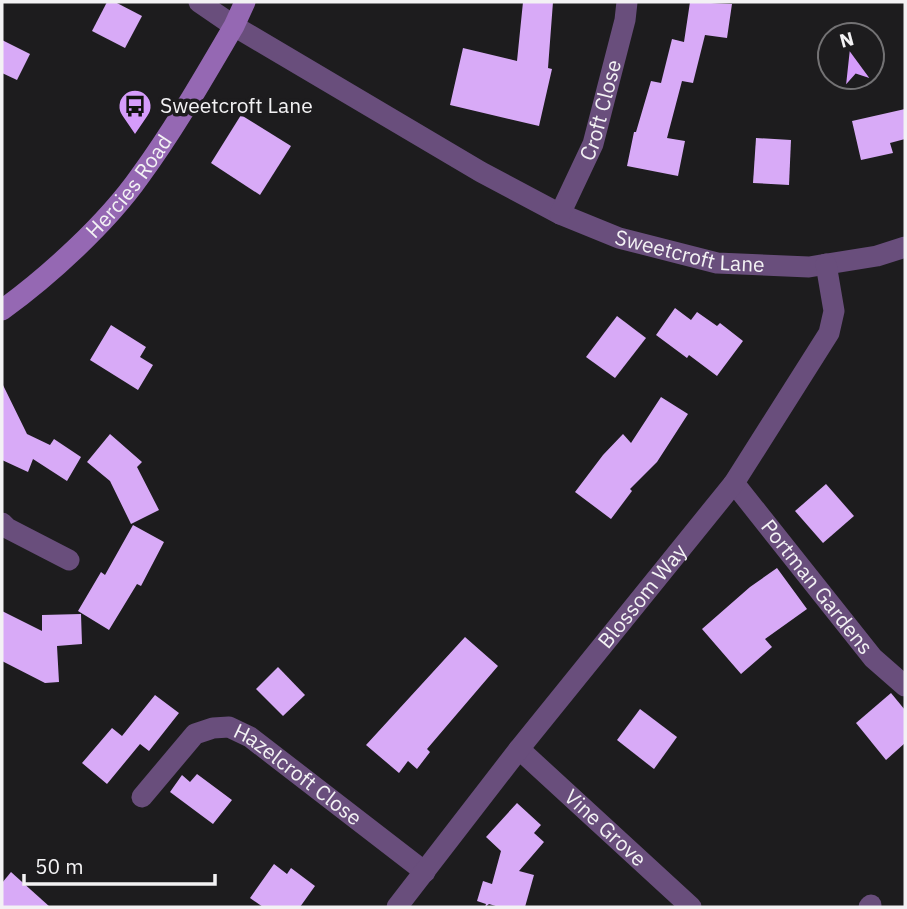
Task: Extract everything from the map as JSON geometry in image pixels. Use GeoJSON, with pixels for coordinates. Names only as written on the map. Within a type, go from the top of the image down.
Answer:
{"type":"FeatureCollection","features":[{"type":"Feature","properties":{"kind":"street","name":"Sweetcroft Lane"},"geometry":{"type":"LineString","coordinates":[[199,2],[234,26],[481,172],[560,214],[619,239],[716,263],[809,267],[877,256],[905,247]]}},
{"type":"Feature","properties":{"kind":"street","name":"Hercies Road"},"geometry":{"type":"LineString","coordinates":[[2,310],[56,265],[139,178],[234,26],[245,2]]}},
{"type":"Feature","properties":{"kind":"street","name":"Croft Close"},"geometry":{"type":"LineString","coordinates":[[560,214],[593,144],[625,20],[627,2]]}},
{"type":"Feature","properties":{"kind":"street","name":"Blossom Way"},"geometry":{"type":"LineString","coordinates":[[397,907],[519,749],[734,483],[829,333],[835,311],[826,264]]}},
{"type":"Feature","properties":{"kind":"street","name":"Portman Gardens"},"geometry":{"type":"LineString","coordinates":[[734,483],[873,658],[905,685]]}},
{"type":"Feature","properties":{"kind":"street"},"geometry":{"type":"LineString","coordinates":[[2,523],[69,560]]}},
{"type":"Feature","properties":{"kind":"street","name":"Hazelcroft Close"},"geometry":{"type":"LineString","coordinates":[[142,797],[195,734],[213,728],[229,727],[250,737],[425,872]]}},
{"type":"Feature","properties":{"kind":"street","name":"Vine Grove"},"geometry":{"type":"LineString","coordinates":[[519,749],[691,907]]}},
{"type":"Feature","properties":{"kind":"building"},"geometry":{"type":"Polygon","coordinates":[[[107,2],[115,2],[142,16],[125,48],[92,31],[107,2]]]}},
{"type":"Feature","properties":{"kind":"building"},"geometry":{"type":"Polygon","coordinates":[[[523,2],[553,2],[548,68],[552,69],[539,126],[450,105],[463,48],[517,61],[523,2]]]}},
{"type":"Feature","properties":{"kind":"building"},"geometry":{"type":"Polygon","coordinates":[[[690,2],[732,4],[727,38],[705,35],[693,83],[682,81],[667,138],[685,141],[678,176],[627,166],[634,132],[651,81],[661,83],[672,39],[684,42],[690,2]]]}},
{"type":"Feature","properties":{"kind":"building"},"geometry":{"type":"Polygon","coordinates":[[[2,40],[30,54],[17,80],[2,73],[2,40]]]}},
{"type":"Feature","properties":{"kind":"building"},"geometry":{"type":"Polygon","coordinates":[[[905,109],[905,139],[890,143],[893,153],[861,160],[852,121],[905,109]]]}},
{"type":"Feature","properties":{"kind":"building"},"geometry":{"type":"Polygon","coordinates":[[[241,115],[291,146],[260,195],[211,163],[241,115]]]}},
{"type":"Feature","properties":{"kind":"building"},"geometry":{"type":"Polygon","coordinates":[[[756,138],[791,140],[789,185],[753,183],[756,138]]]}},
{"type":"Feature","properties":{"kind":"building"},"geometry":{"type":"Polygon","coordinates":[[[675,308],[691,320],[697,312],[717,326],[720,323],[743,341],[717,376],[656,335],[675,308]]]}},
{"type":"Feature","properties":{"kind":"building"},"geometry":{"type":"Polygon","coordinates":[[[617,316],[646,338],[615,378],[586,357],[617,316]]]}},
{"type":"Feature","properties":{"kind":"building"},"geometry":{"type":"Polygon","coordinates":[[[111,325],[146,347],[140,357],[153,365],[138,390],[90,360],[111,325]]]}},
{"type":"Feature","properties":{"kind":"building"},"geometry":{"type":"Polygon","coordinates":[[[2,383],[27,434],[50,445],[54,439],[81,457],[67,481],[33,459],[28,472],[2,460],[2,383]]]}},
{"type":"Feature","properties":{"kind":"building"},"geometry":{"type":"Polygon","coordinates":[[[661,397],[688,414],[657,462],[630,489],[632,491],[611,519],[575,492],[623,434],[631,443],[661,397]]]}},
{"type":"Feature","properties":{"kind":"building"},"geometry":{"type":"Polygon","coordinates":[[[110,434],[142,462],[137,467],[159,510],[131,524],[110,481],[87,462],[110,434]]]}},
{"type":"Feature","properties":{"kind":"building"},"geometry":{"type":"Polygon","coordinates":[[[826,484],[854,516],[823,543],[795,511],[826,484]]]}},
{"type":"Feature","properties":{"kind":"building"},"geometry":{"type":"Polygon","coordinates":[[[133,525],[164,542],[141,586],[137,584],[109,630],[78,611],[101,572],[105,575],[133,525]]]}},
{"type":"Feature","properties":{"kind":"building"},"geometry":{"type":"Polygon","coordinates":[[[777,568],[807,609],[765,639],[772,647],[741,674],[702,629],[750,587],[777,568]]]}},
{"type":"Feature","properties":{"kind":"building"},"geometry":{"type":"Polygon","coordinates":[[[2,611],[42,631],[42,615],[81,614],[82,644],[57,646],[59,682],[45,683],[2,661],[2,611]]]}},
{"type":"Feature","properties":{"kind":"building"},"geometry":{"type":"Polygon","coordinates":[[[465,637],[498,666],[427,749],[430,752],[417,769],[408,761],[399,773],[366,745],[465,637]]]}},
{"type":"Feature","properties":{"kind":"building"},"geometry":{"type":"Polygon","coordinates":[[[278,667],[305,695],[283,716],[256,689],[278,667]]]}},
{"type":"Feature","properties":{"kind":"building"},"geometry":{"type":"Polygon","coordinates":[[[891,693],[905,710],[905,743],[886,760],[856,723],[891,693]]]}},
{"type":"Feature","properties":{"kind":"building"},"geometry":{"type":"Polygon","coordinates":[[[155,695],[179,713],[149,751],[140,744],[107,784],[82,763],[112,728],[122,736],[155,695]]]}},
{"type":"Feature","properties":{"kind":"building"},"geometry":{"type":"Polygon","coordinates":[[[640,709],[677,737],[654,769],[617,740],[640,709]]]}},
{"type":"Feature","properties":{"kind":"building"},"geometry":{"type":"Polygon","coordinates":[[[197,774],[232,800],[213,824],[170,792],[182,775],[190,782],[197,774]]]}},
{"type":"Feature","properties":{"kind":"building"},"geometry":{"type":"Polygon","coordinates":[[[517,803],[541,825],[534,833],[544,842],[519,871],[534,875],[525,907],[499,907],[489,904],[485,907],[486,904],[477,901],[483,881],[492,884],[501,851],[486,837],[517,803]]]}},
{"type":"Feature","properties":{"kind":"building"},"geometry":{"type":"Polygon","coordinates":[[[274,864],[287,874],[291,868],[315,886],[300,907],[263,907],[250,898],[274,864]]]}},
{"type":"Feature","properties":{"kind":"building"},"geometry":{"type":"Polygon","coordinates":[[[11,872],[50,907],[2,907],[2,883],[11,872]]]}},
{"type":"Feature","properties":{"kind":"place","name":"Sweetcroft Lane"},"geometry":{"type":"Point","coordinates":[135,136]}}]}
